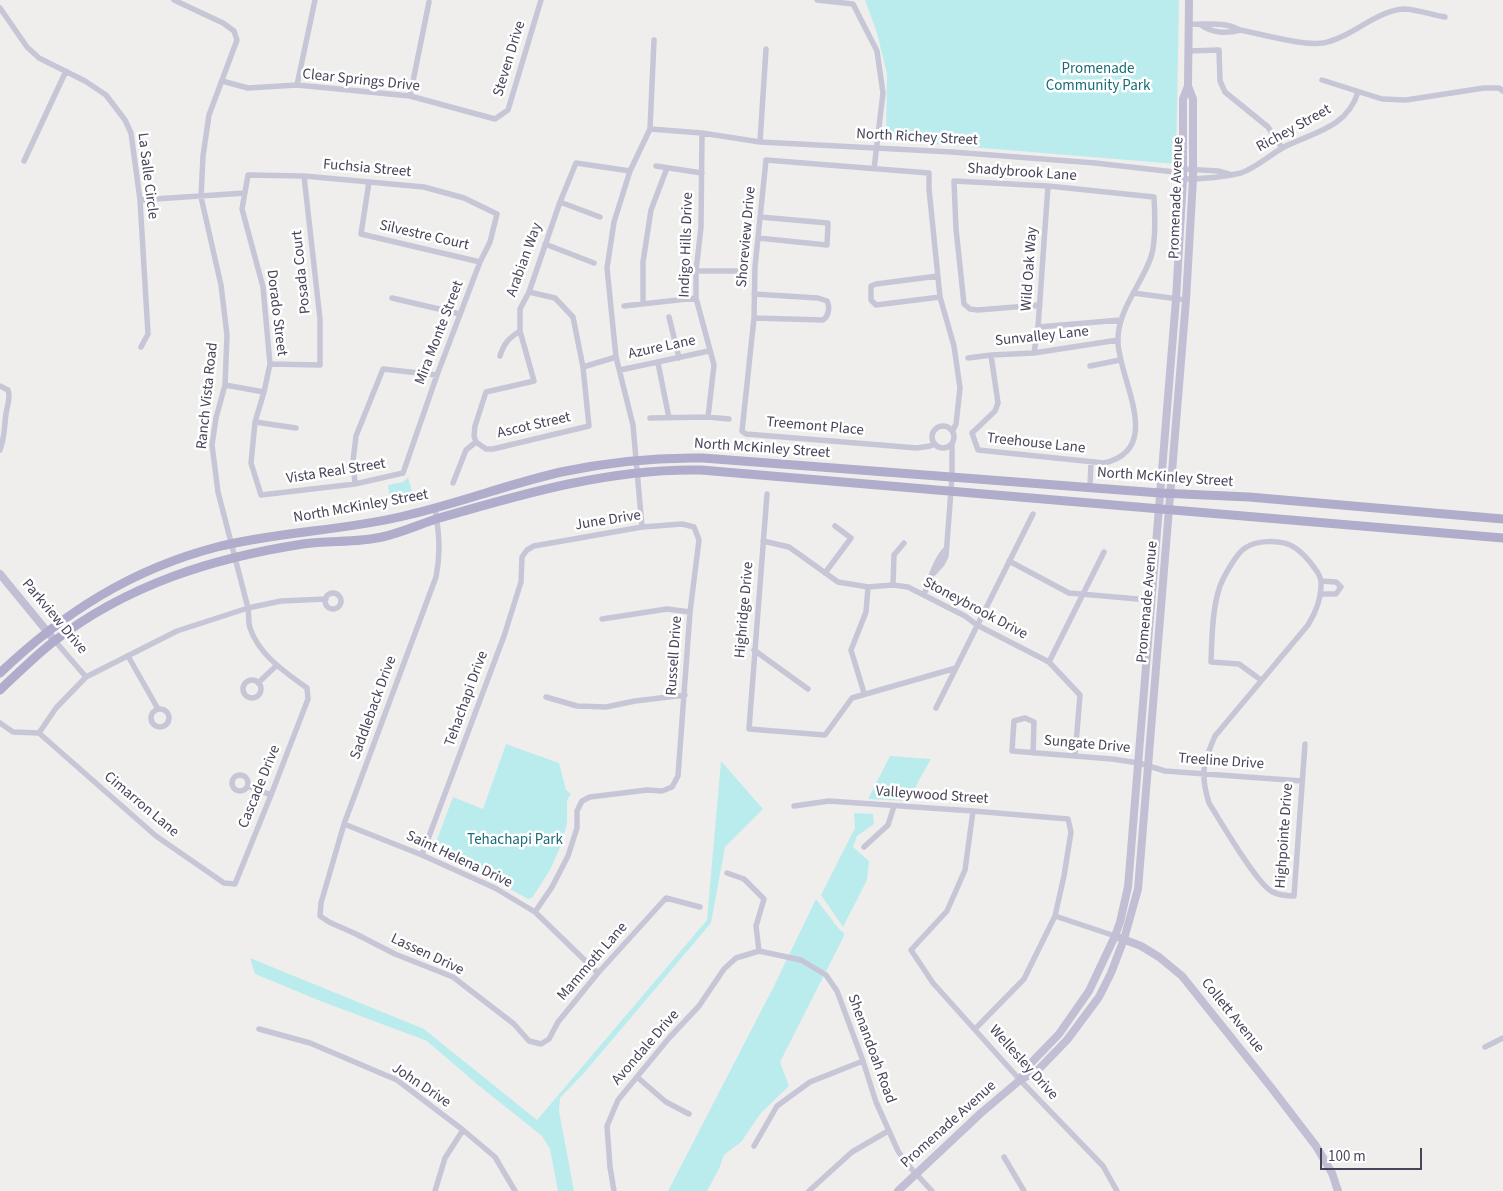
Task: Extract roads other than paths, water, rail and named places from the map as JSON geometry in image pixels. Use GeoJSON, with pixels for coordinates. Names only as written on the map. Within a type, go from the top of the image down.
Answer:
{"type":"FeatureCollection","features":[{"type":"Feature","properties":{"kind":"main road","name":"Promenade Avenue"},"geometry":{"type":"LineString","coordinates":[[1020,1080],[1030,1064],[1059,1034],[1089,991],[1115,936],[1128,887],[1176,299],[1183,174],[1183,99],[1188,86],[1189,0]]}},
{"type":"Feature","properties":{"kind":"main road","name":"Promenade Avenue"},"geometry":{"type":"LineString","coordinates":[[898,1191],[981,1113],[1020,1080],[1037,1071],[1067,1040],[1099,997],[1111,973],[1124,939],[1138,889],[1186,300],[1193,179],[1193,98],[1188,86]]}},
{"type":"Feature","properties":{"kind":"main road","name":"North McKinley Street"},"geometry":{"type":"LineString","coordinates":[[0,673],[47,631],[82,606],[143,573],[178,560],[231,544],[304,531],[393,519],[435,509],[562,472],[635,460],[675,457],[703,458],[1170,494],[1249,497],[1503,519]]}},
{"type":"Feature","properties":{"kind":"main road","name":"North McKinley Street"},"geometry":{"type":"LineString","coordinates":[[0,690],[55,641],[90,617],[148,586],[188,570],[234,557],[304,544],[381,537],[437,519],[565,484],[636,473],[701,470],[1503,538]]}},
{"type":"Feature","properties":{"kind":"main road","name":"Parkview Drive"},"geometry":{"type":"LineString","coordinates":[[0,574],[55,641]]}},
{"type":"Feature","properties":{"kind":"main road","name":"Collett Avenue"},"geometry":{"type":"LineString","coordinates":[[1115,936],[1141,946],[1159,957],[1182,976],[1316,1146],[1332,1173],[1338,1191]]}},
{"type":"Feature","properties":{"kind":"street","name":"Ranch Vista Road"},"geometry":{"type":"LineString","coordinates":[[174,0],[223,23],[234,31],[238,40],[209,115],[203,156],[201,197],[221,285],[227,335],[225,385],[216,418],[212,445],[218,492],[248,608],[250,627],[276,666],[307,688],[308,699]]}},
{"type":"Feature","properties":{"kind":"street"},"geometry":{"type":"LineString","coordinates":[[297,85],[314,0]]}},
{"type":"Feature","properties":{"kind":"street","name":"Steven Drive"},"geometry":{"type":"LineString","coordinates":[[496,119],[508,110],[541,0]]}},
{"type":"Feature","properties":{"kind":"street"},"geometry":{"type":"LineString","coordinates":[[817,0],[853,4],[877,51],[883,93],[874,169],[929,173],[940,297],[954,346],[960,388],[956,424],[953,430],[955,437],[952,444],[952,477],[946,556],[934,573],[924,594]]}},
{"type":"Feature","properties":{"kind":"street"},"geometry":{"type":"LineString","coordinates":[[410,96],[429,2]]}},
{"type":"Feature","properties":{"kind":"street","name":"La Salle Circle"},"geometry":{"type":"LineString","coordinates":[[0,8],[27,47],[39,58],[86,81],[106,95],[125,120],[131,133],[140,200],[148,334],[141,346]]}},
{"type":"Feature","properties":{"kind":"street"},"geometry":{"type":"LineString","coordinates":[[1189,24],[1231,25],[1240,30],[1307,43],[1323,43],[1385,14],[1404,9],[1445,17]]}},
{"type":"Feature","properties":{"kind":"street"},"geometry":{"type":"LineString","coordinates":[[642,528],[633,425],[616,357],[607,268],[614,222],[630,171],[650,129],[654,40]]}},
{"type":"Feature","properties":{"kind":"street"},"geometry":{"type":"LineString","coordinates":[[760,142],[766,49]]}},
{"type":"Feature","properties":{"kind":"street"},"geometry":{"type":"LineString","coordinates":[[1188,51],[1219,50],[1220,81],[1225,92],[1268,128],[1282,148]]}},
{"type":"Feature","properties":{"kind":"street"},"geometry":{"type":"LineString","coordinates":[[24,161],[66,71]]}},
{"type":"Feature","properties":{"kind":"street","name":"Richey Street"},"geometry":{"type":"LineString","coordinates":[[1322,80],[1382,99],[1406,100],[1484,88],[1499,88],[1503,91]]}},
{"type":"Feature","properties":{"kind":"street","name":"Clear Springs Drive"},"geometry":{"type":"LineString","coordinates":[[222,81],[248,88],[297,85],[410,96],[496,119]]}},
{"type":"Feature","properties":{"kind":"street","name":"Richey Street"},"geometry":{"type":"LineString","coordinates":[[1183,174],[1193,179],[1241,173],[1282,148],[1328,128],[1347,114],[1355,102],[1358,92]]}},
{"type":"Feature","properties":{"kind":"street","name":"North Richey Street"},"geometry":{"type":"LineString","coordinates":[[650,129],[702,133],[760,142],[1095,163],[1183,174]]}},
{"type":"Feature","properties":{"kind":"street","name":"Indigo Hills Drive"},"geometry":{"type":"LineString","coordinates":[[702,133],[701,227],[696,271],[696,298],[714,365],[708,417]]}},
{"type":"Feature","properties":{"kind":"street","name":"Shoreview Drive"},"geometry":{"type":"LineString","coordinates":[[747,382],[754,318],[758,238],[766,160],[874,169]]}},
{"type":"Feature","properties":{"kind":"street","name":"Arabian Way"},"geometry":{"type":"LineString","coordinates":[[476,442],[474,436],[475,426],[486,392],[534,381],[520,331],[520,309],[529,292],[560,202],[576,163],[630,171]]}},
{"type":"Feature","properties":{"kind":"street"},"geometry":{"type":"LineString","coordinates":[[656,166],[702,173]]}},
{"type":"Feature","properties":{"kind":"street"},"geometry":{"type":"LineString","coordinates":[[643,303],[643,262],[651,210],[667,168]]}},
{"type":"Feature","properties":{"kind":"street","name":"Richey Street"},"geometry":{"type":"LineString","coordinates":[[1183,174],[1193,169],[1229,174]]}},
{"type":"Feature","properties":{"kind":"street","name":"Fuchsia Street"},"geometry":{"type":"LineString","coordinates":[[245,193],[248,175],[304,176],[424,187],[464,198],[497,214]]}},
{"type":"Feature","properties":{"kind":"street","name":"Posada Court"},"geometry":{"type":"LineString","coordinates":[[270,364],[320,365],[320,319],[304,176]]}},
{"type":"Feature","properties":{"kind":"street","name":"Shadybrook Lane"},"geometry":{"type":"LineString","coordinates":[[1040,305],[978,310],[964,304],[956,229],[954,180],[1123,193]]}},
{"type":"Feature","properties":{"kind":"street","name":"Silvestre Court"},"geometry":{"type":"LineString","coordinates":[[369,182],[361,234],[480,262]]}},
{"type":"Feature","properties":{"kind":"street","name":"Wild Oak Way"},"geometry":{"type":"LineString","coordinates":[[1034,354],[1040,305],[1048,186]]}},
{"type":"Feature","properties":{"kind":"street"},"geometry":{"type":"LineString","coordinates":[[140,200],[245,193]]}},
{"type":"Feature","properties":{"kind":"street","name":"Dorado Street"},"geometry":{"type":"LineString","coordinates":[[245,193],[242,209],[263,287],[270,364],[255,422],[251,463],[261,495]]}},
{"type":"Feature","properties":{"kind":"street","name":"Treehouse Lane"},"geometry":{"type":"LineString","coordinates":[[992,355],[998,403],[995,411],[972,433],[978,450],[1104,463],[1119,457],[1126,451],[1135,435],[1136,420],[1120,360],[1118,340],[1121,320],[1151,257],[1155,223],[1154,197],[1123,193]]}},
{"type":"Feature","properties":{"kind":"street"},"geometry":{"type":"LineString","coordinates":[[560,202],[600,217]]}},
{"type":"Feature","properties":{"kind":"street","name":"Mira Monte Street"},"geometry":{"type":"LineString","coordinates":[[408,461],[437,375],[480,262],[490,242],[497,214]]}},
{"type":"Feature","properties":{"kind":"street"},"geometry":{"type":"LineString","coordinates":[[758,238],[827,244],[828,223],[760,218]]}},
{"type":"Feature","properties":{"kind":"street"},"geometry":{"type":"LineString","coordinates":[[545,244],[594,262]]}},
{"type":"Feature","properties":{"kind":"street"},"geometry":{"type":"LineString","coordinates":[[696,271],[742,271]]}},
{"type":"Feature","properties":{"kind":"street"},"geometry":{"type":"LineString","coordinates":[[938,276],[876,284],[871,286],[870,300],[876,305],[940,297]]}},
{"type":"Feature","properties":{"kind":"street"},"geometry":{"type":"LineString","coordinates":[[529,292],[554,298],[573,317],[583,367],[616,357]]}},
{"type":"Feature","properties":{"kind":"street"},"geometry":{"type":"LineString","coordinates":[[1133,293],[1186,300]]}},
{"type":"Feature","properties":{"kind":"street"},"geometry":{"type":"LineString","coordinates":[[754,294],[818,298],[827,301],[828,313],[823,320],[754,318]]}},
{"type":"Feature","properties":{"kind":"street"},"geometry":{"type":"LineString","coordinates":[[392,298],[460,314]]}},
{"type":"Feature","properties":{"kind":"street"},"geometry":{"type":"LineString","coordinates":[[624,306],[696,298]]}},
{"type":"Feature","properties":{"kind":"street"},"geometry":{"type":"LineString","coordinates":[[670,317],[679,358]]}},
{"type":"Feature","properties":{"kind":"street"},"geometry":{"type":"LineString","coordinates":[[1038,327],[1121,320]]}},
{"type":"Feature","properties":{"kind":"street"},"geometry":{"type":"LineString","coordinates":[[500,356],[503,346],[520,331]]}},
{"type":"Feature","properties":{"kind":"street","name":"Sunvalley Lane"},"geometry":{"type":"LineString","coordinates":[[968,358],[992,355],[1034,354],[1118,340]]}},
{"type":"Feature","properties":{"kind":"street","name":"Azure Lane"},"geometry":{"type":"LineString","coordinates":[[620,370],[658,363],[709,350]]}},
{"type":"Feature","properties":{"kind":"street"},"geometry":{"type":"LineString","coordinates":[[1090,366],[1120,360]]}},
{"type":"Feature","properties":{"kind":"street"},"geometry":{"type":"LineString","coordinates":[[658,363],[669,418]]}},
{"type":"Feature","properties":{"kind":"street","name":"Ascot Street"},"geometry":{"type":"LineString","coordinates":[[476,442],[481,446],[493,449],[589,426],[583,367]]}},
{"type":"Feature","properties":{"kind":"street"},"geometry":{"type":"LineString","coordinates":[[355,484],[353,461],[356,436],[383,368],[437,375]]}},
{"type":"Feature","properties":{"kind":"street","name":"Treemont Place"},"geometry":{"type":"LineString","coordinates":[[747,382],[742,431],[746,434],[917,448],[935,444]]}},
{"type":"Feature","properties":{"kind":"street"},"geometry":{"type":"LineString","coordinates":[[225,385],[264,392]]}},
{"type":"Feature","properties":{"kind":"street"},"geometry":{"type":"LineString","coordinates":[[0,386],[8,390],[9,394],[5,436],[0,450]]}},
{"type":"Feature","properties":{"kind":"street"},"geometry":{"type":"LineString","coordinates":[[650,418],[729,418]]}},
{"type":"Feature","properties":{"kind":"street"},"geometry":{"type":"LineString","coordinates":[[255,422],[296,428]]}},
{"type":"Feature","properties":{"kind":"street"},"geometry":{"type":"LineString","coordinates":[[952,444],[941,448],[935,444],[932,437],[937,427],[944,425],[953,430]]}},
{"type":"Feature","properties":{"kind":"street"},"geometry":{"type":"LineString","coordinates":[[453,483],[466,450],[476,442]]}},
{"type":"Feature","properties":{"kind":"street","name":"Vista Real Street"},"geometry":{"type":"LineString","coordinates":[[261,495],[355,484],[402,473],[408,461]]}},
{"type":"Feature","properties":{"kind":"street","name":"Treehouse Lane"},"geometry":{"type":"LineString","coordinates":[[1090,487],[1091,462]]}},
{"type":"Feature","properties":{"kind":"street","name":"Highridge Drive"},"geometry":{"type":"LineString","coordinates":[[767,494],[748,729],[825,735],[852,698],[864,693]]}},
{"type":"Feature","properties":{"kind":"street","name":"Saddleback Drive"},"geometry":{"type":"LineString","coordinates":[[320,916],[320,903],[344,824],[436,576],[440,558],[439,530],[435,509]]}},
{"type":"Feature","properties":{"kind":"street"},"geometry":{"type":"LineString","coordinates":[[936,708],[1033,514]]}},
{"type":"Feature","properties":{"kind":"street","name":"June Drive"},"geometry":{"type":"LineString","coordinates":[[527,550],[534,546],[642,528],[682,524],[694,527]]}},
{"type":"Feature","properties":{"kind":"street"},"geometry":{"type":"LineString","coordinates":[[825,573],[851,538],[835,526]]}},
{"type":"Feature","properties":{"kind":"street","name":"Russell Drive"},"geometry":{"type":"LineString","coordinates":[[535,912],[552,887],[568,856],[576,828],[577,811],[582,801],[590,798],[647,790],[662,791],[672,787],[678,776],[690,612],[699,540],[694,527]]}},
{"type":"Feature","properties":{"kind":"street","name":"Stoneybrook Drive"},"geometry":{"type":"LineString","coordinates":[[763,541],[788,547],[838,582],[868,587],[893,585],[908,587],[1049,662],[1080,695],[1075,756]]}},
{"type":"Feature","properties":{"kind":"street"},"geometry":{"type":"LineString","coordinates":[[893,585],[894,555],[904,543]]}},
{"type":"Feature","properties":{"kind":"street"},"geometry":{"type":"LineString","coordinates":[[1262,680],[1239,664],[1211,662],[1218,598],[1221,584],[1228,570],[1244,549],[1254,543],[1291,545],[1317,571],[1321,581],[1336,582],[1341,587],[1336,594],[1320,594]]}},
{"type":"Feature","properties":{"kind":"street","name":"Tehachapi Drive"},"geometry":{"type":"LineString","coordinates":[[422,855],[504,636],[521,582],[522,557],[527,550]]}},
{"type":"Feature","properties":{"kind":"street"},"geometry":{"type":"LineString","coordinates":[[1049,662],[1104,552]]}},
{"type":"Feature","properties":{"kind":"street"},"geometry":{"type":"LineString","coordinates":[[1009,561],[1069,593],[1138,599]]}},
{"type":"Feature","properties":{"kind":"street","name":"Highpointe Drive"},"geometry":{"type":"LineString","coordinates":[[1305,744],[1294,896],[1271,891],[1258,878],[1209,803],[1204,789],[1202,772],[1214,736],[1308,625],[1316,611],[1321,581]]}},
{"type":"Feature","properties":{"kind":"street"},"geometry":{"type":"LineString","coordinates":[[868,587],[866,612],[851,650],[864,693],[956,668]]}},
{"type":"Feature","properties":{"kind":"street"},"geometry":{"type":"LineString","coordinates":[[0,723],[13,732],[38,733],[56,708],[86,677],[176,631],[248,608],[281,601],[326,599]]}},
{"type":"Feature","properties":{"kind":"street"},"geometry":{"type":"LineString","coordinates":[[602,619],[667,609],[690,612]]}},
{"type":"Feature","properties":{"kind":"street","name":"Parkview Drive"},"geometry":{"type":"LineString","coordinates":[[55,641],[86,677]]}},
{"type":"Feature","properties":{"kind":"street"},"geometry":{"type":"LineString","coordinates":[[754,650],[808,690]]}},
{"type":"Feature","properties":{"kind":"street"},"geometry":{"type":"LineString","coordinates":[[128,656],[147,686],[158,709]]}},
{"type":"Feature","properties":{"kind":"street"},"geometry":{"type":"LineString","coordinates":[[258,683],[276,666]]}},
{"type":"Feature","properties":{"kind":"street"},"geometry":{"type":"LineString","coordinates":[[546,697],[577,706],[606,707],[635,701],[685,695]]}},
{"type":"Feature","properties":{"kind":"street","name":"Cascade Drive"},"geometry":{"type":"LineString","coordinates":[[235,884],[308,699]]}},
{"type":"Feature","properties":{"kind":"street","name":"Sungate Drive"},"geometry":{"type":"LineString","coordinates":[[1033,753],[1034,722],[1025,718],[1014,721],[1012,751],[1033,753],[1075,756],[1139,763]]}},
{"type":"Feature","properties":{"kind":"street","name":"Cimarron Lane"},"geometry":{"type":"LineString","coordinates":[[38,733],[156,836],[224,883],[235,884]]}},
{"type":"Feature","properties":{"kind":"street","name":"Treeline Drive"},"geometry":{"type":"LineString","coordinates":[[1139,763],[1165,771],[1202,772],[1302,782]]}},
{"type":"Feature","properties":{"kind":"street"},"geometry":{"type":"LineString","coordinates":[[248,786],[271,796]]}},
{"type":"Feature","properties":{"kind":"street","name":"Valleywood Street"},"geometry":{"type":"LineString","coordinates":[[794,806],[829,802],[1068,819],[1072,832],[1055,916]]}},
{"type":"Feature","properties":{"kind":"street"},"geometry":{"type":"LineString","coordinates":[[864,847],[888,825],[894,806]]}},
{"type":"Feature","properties":{"kind":"street","name":"Wellesley Drive"},"geometry":{"type":"LineString","coordinates":[[973,811],[965,870],[947,911],[911,950],[933,983],[1020,1080],[1103,1166],[1117,1191]]}},
{"type":"Feature","properties":{"kind":"street","name":"Saint Helena Drive"},"geometry":{"type":"LineString","coordinates":[[344,824],[422,855],[495,888],[535,912],[598,973]]}},
{"type":"Feature","properties":{"kind":"street"},"geometry":{"type":"LineString","coordinates":[[727,873],[744,879],[764,899],[756,926],[759,951]]}},
{"type":"Feature","properties":{"kind":"street","name":"Mammoth Lane"},"geometry":{"type":"LineString","coordinates":[[541,1044],[549,1039],[558,1022],[598,973],[666,898],[700,907]]}},
{"type":"Feature","properties":{"kind":"street","name":"Lassen Drive"},"geometry":{"type":"LineString","coordinates":[[320,916],[395,954],[453,977],[514,1024],[529,1041],[541,1044]]}},
{"type":"Feature","properties":{"kind":"street"},"geometry":{"type":"LineString","coordinates":[[975,1029],[1024,979],[1055,916]]}},
{"type":"Feature","properties":{"kind":"street","name":"Collett Avenue"},"geometry":{"type":"LineString","coordinates":[[1055,916],[1115,936]]}},
{"type":"Feature","properties":{"kind":"street","name":"Shenandoah Road"},"geometry":{"type":"LineString","coordinates":[[759,951],[800,960],[826,975],[837,992],[888,1131],[898,1151],[932,1191]]}},
{"type":"Feature","properties":{"kind":"street","name":"Avondale Drive"},"geometry":{"type":"LineString","coordinates":[[614,1191],[607,1126],[618,1100],[669,1038],[699,1006],[724,969],[736,958],[759,951]]}},
{"type":"Feature","properties":{"kind":"street","name":"John Drive"},"geometry":{"type":"LineString","coordinates":[[259,1030],[310,1043],[397,1080],[495,1157],[515,1191]]}},
{"type":"Feature","properties":{"kind":"street"},"geometry":{"type":"LineString","coordinates":[[1486,1047],[1503,1038]]}},
{"type":"Feature","properties":{"kind":"street"},"geometry":{"type":"LineString","coordinates":[[754,1146],[777,1106],[810,1082],[863,1061]]}},
{"type":"Feature","properties":{"kind":"street"},"geometry":{"type":"LineString","coordinates":[[637,1077],[666,1102],[689,1114]]}},
{"type":"Feature","properties":{"kind":"street"},"geometry":{"type":"LineString","coordinates":[[435,1191],[445,1158],[463,1130]]}},
{"type":"Feature","properties":{"kind":"street"},"geometry":{"type":"LineString","coordinates":[[809,1191],[852,1152],[888,1131]]}},
{"type":"Feature","properties":{"kind":"street"},"geometry":{"type":"LineString","coordinates":[[1004,1157],[1024,1191]]}},
{"type":"Feature","properties":{"kind":"park label","name":"Promenade Community Park"},"geometry":{"type":"Point","coordinates":[1098,78]}},
{"type":"Feature","properties":{"kind":"park label","name":"Tehachapi Park"},"geometry":{"type":"Point","coordinates":[515,841]}}]}
